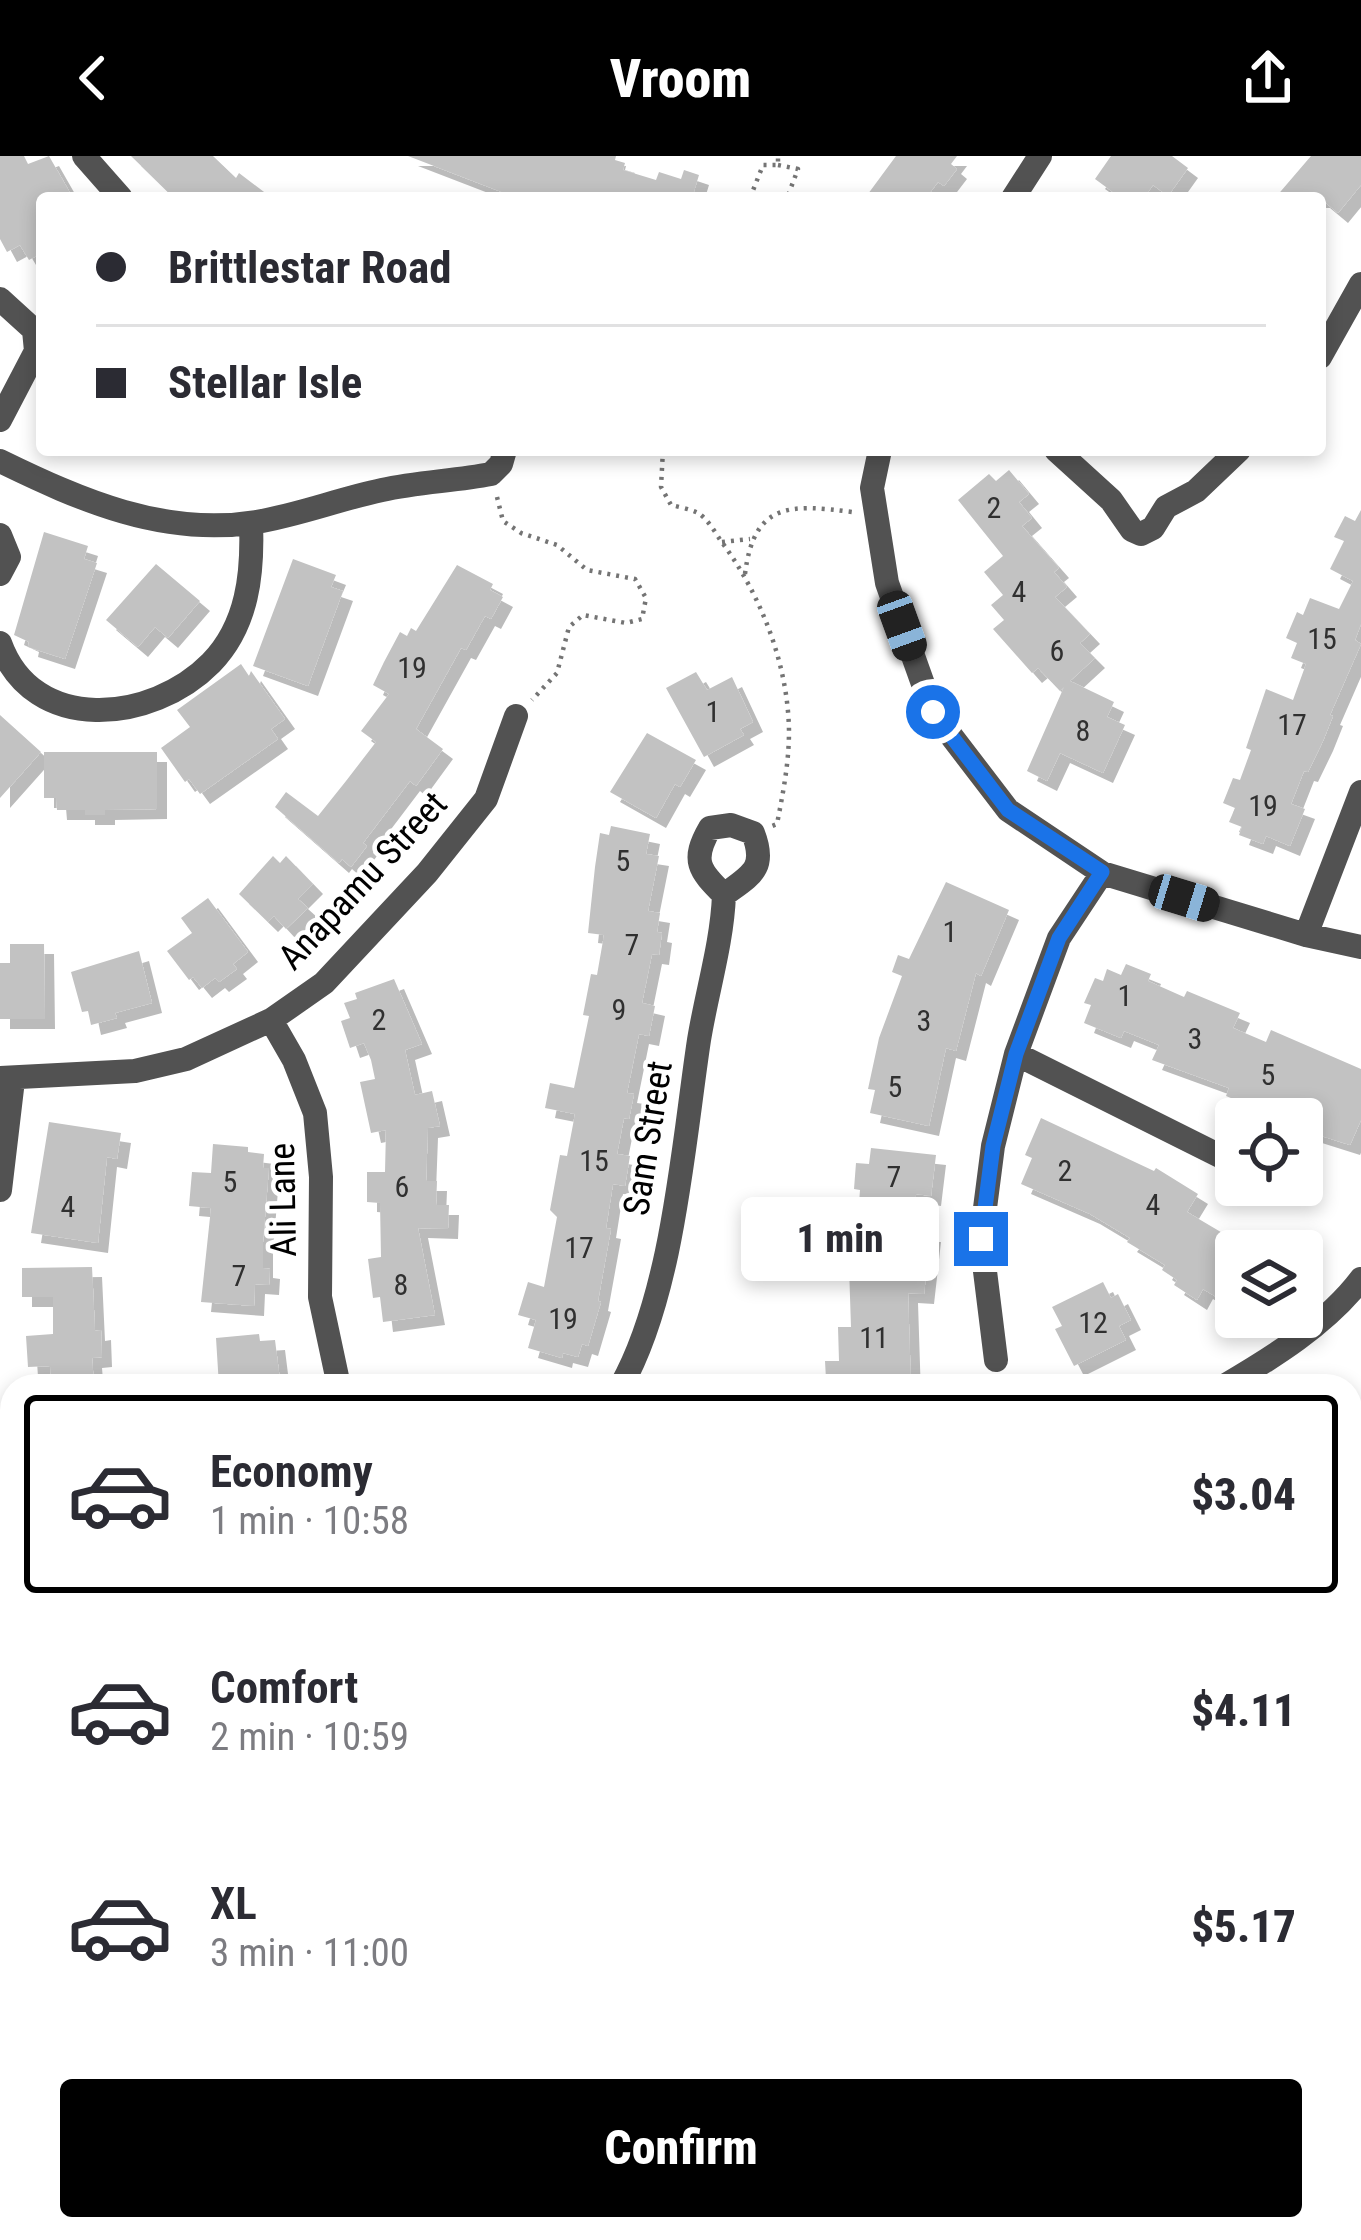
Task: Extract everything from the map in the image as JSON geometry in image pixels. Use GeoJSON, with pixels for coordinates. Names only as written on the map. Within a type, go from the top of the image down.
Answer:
{"type":"FeatureCollection","features":[{"type":"Feature","properties":{"kind":"street"},"geometry":{"type":"LineString","coordinates":[[84,156],[116,192]]}},
{"type":"Feature","properties":{"kind":"street"},"geometry":{"type":"LineString","coordinates":[[1016,192],[1040,156]]}},
{"type":"Feature","properties":{"kind":"street"},"geometry":{"type":"LineString","coordinates":[[1326,346],[1361,284]]}},
{"type":"Feature","properties":{"kind":"street"},"geometry":{"type":"LineString","coordinates":[[0,299],[34,330],[36,351],[0,421]]}},
{"type":"Feature","properties":{"kind":"street"},"geometry":{"type":"LineString","coordinates":[[0,461],[112,510],[189,524],[251,523],[374,491],[491,474],[503,456]]}},
{"type":"Feature","properties":{"kind":"street"},"geometry":{"type":"LineString","coordinates":[[879,456],[872,488],[887,583],[933,712],[1008,810],[1102,872],[1306,935],[1361,947]]}},
{"type":"Feature","properties":{"kind":"street"},"geometry":{"type":"LineString","coordinates":[[1063,456],[1141,534],[1153,528],[1166,507],[1196,491],[1233,456]]}},
{"type":"Feature","properties":{"kind":"street"},"geometry":{"type":"LineString","coordinates":[[0,643],[8,666],[36,694],[79,709],[132,709],[178,689],[213,661],[243,611],[253,568],[251,523]]}},
{"type":"Feature","properties":{"kind":"street"},"geometry":{"type":"LineString","coordinates":[[0,535],[8,546],[8,557],[0,574]]}},
{"type":"Feature","properties":{"kind":"street","name":"Anapamu Street"},"geometry":{"type":"LineString","coordinates":[[7,1079],[135,1071],[186,1060],[271,1020],[324,983],[486,800],[516,716]]}},
{"type":"Feature","properties":{"kind":"street"},"geometry":{"type":"LineString","coordinates":[[1306,935],[1361,792]]}},
{"type":"Feature","properties":{"kind":"street"},"geometry":{"type":"LineString","coordinates":[[724,896],[702,873],[698,849],[710,828],[731,825],[753,833]]}},
{"type":"Feature","properties":{"kind":"street","name":"Sam Street"},"geometry":{"type":"LineString","coordinates":[[628,1374],[642,1348],[675,1204],[724,896],[754,873],[760,853],[753,833]]}},
{"type":"Feature","properties":{"kind":"street"},"geometry":{"type":"LineString","coordinates":[[996,1360],[981,1239],[993,1146],[1016,1054],[1059,938],[1102,872]]}},
{"type":"Feature","properties":{"kind":"street","name":"Ali Lane"},"geometry":{"type":"LineString","coordinates":[[271,1020],[294,1060],[315,1113],[321,1177],[320,1298],[336,1374]]}},
{"type":"Feature","properties":{"kind":"street"},"geometry":{"type":"LineString","coordinates":[[1016,1054],[1215,1154]]}},
{"type":"Feature","properties":{"kind":"street"},"geometry":{"type":"LineString","coordinates":[[0,1190],[7,1079]]}},
{"type":"Feature","properties":{"kind":"street"},"geometry":{"type":"LineString","coordinates":[[1244,1374],[1268,1360],[1361,1279]]}},
{"type":"Feature","properties":{"kind":"path"},"geometry":{"type":"LineString","coordinates":[[778,156],[778,165]]}},
{"type":"Feature","properties":{"kind":"path"},"geometry":{"type":"LineString","coordinates":[[752,192],[763,165],[798,169],[789,192]]}},
{"type":"Feature","properties":{"kind":"path"},"geometry":{"type":"LineString","coordinates":[[663,456],[661,487],[671,505],[701,514],[746,574],[783,680],[789,728],[777,824],[753,833]]}},
{"type":"Feature","properties":{"kind":"path"},"geometry":{"type":"LineString","coordinates":[[491,474],[503,521],[556,545],[586,570],[634,579],[646,598],[642,619],[626,623],[583,615],[569,627],[557,673],[516,716]]}},
{"type":"Feature","properties":{"kind":"path"},"geometry":{"type":"LineString","coordinates":[[746,574],[750,539],[771,516],[807,507],[876,515]]}},
{"type":"Feature","properties":{"kind":"path"},"geometry":{"type":"LineString","coordinates":[[722,542],[750,539]]}},
{"type":"Feature","properties":{"kind":"building"},"geometry":{"type":"Polygon","coordinates":[[[0,156],[24,156],[28,164],[49,156],[70,192],[36,192],[36,256],[29,260],[20,245],[7,252],[0,239],[0,156]]]}},
{"type":"Feature","properties":{"kind":"building"},"geometry":{"type":"Polygon","coordinates":[[[131,156],[213,156],[236,178],[239,173],[264,192],[168,192],[131,156]]]}},
{"type":"Feature","properties":{"kind":"building"},"geometry":{"type":"Polygon","coordinates":[[[408,156],[616,156],[615,160],[625,163],[623,170],[656,180],[659,172],[681,179],[684,170],[699,175],[694,192],[501,192],[408,156]]]}},
{"type":"Feature","properties":{"kind":"building"},"geometry":{"type":"Polygon","coordinates":[[[896,156],[957,156],[951,164],[957,169],[944,186],[938,182],[930,192],[869,192],[896,156]]]}},
{"type":"Feature","properties":{"kind":"building"},"geometry":{"type":"Polygon","coordinates":[[[1111,156],[1172,156],[1188,168],[1171,192],[1153,185],[1148,192],[1113,192],[1095,179],[1111,156]]]}},
{"type":"Feature","properties":{"kind":"building"},"geometry":{"type":"Polygon","coordinates":[[[1311,156],[1361,156],[1361,185],[1338,213],[1326,203],[1326,192],[1280,192],[1311,156]]]}},
{"type":"Feature","properties":{"kind":"building"},"geometry":{"type":"Polygon","coordinates":[[[1009,470],[1029,494],[1019,502],[1032,518],[1022,526],[1059,568],[1054,572],[1067,587],[1055,597],[1090,634],[1080,643],[1095,658],[1070,681],[1114,702],[1107,717],[1125,725],[1103,773],[1060,753],[1047,781],[1027,771],[1064,687],[1060,691],[1038,668],[1032,673],[993,629],[1004,620],[991,605],[1003,595],[984,572],[1003,556],[958,500],[989,474],[996,481],[1009,470]]]}},
{"type":"Feature","properties":{"kind":"building"},"geometry":{"type":"Polygon","coordinates":[[[1361,510],[1361,624],[1355,640],[1361,644],[1323,741],[1291,804],[1305,809],[1290,846],[1266,836],[1263,844],[1239,835],[1242,827],[1229,822],[1235,808],[1223,803],[1233,778],[1240,780],[1266,689],[1293,700],[1306,664],[1291,658],[1297,643],[1286,638],[1297,612],[1303,615],[1310,598],[1339,609],[1353,581],[1330,569],[1344,541],[1334,537],[1345,516],[1355,521],[1361,510]]]}},
{"type":"Feature","properties":{"kind":"building"},"geometry":{"type":"Polygon","coordinates":[[[44,532],[88,546],[84,559],[97,563],[65,659],[28,647],[29,642],[14,635],[44,532]]]}},
{"type":"Feature","properties":{"kind":"building"},"geometry":{"type":"Polygon","coordinates":[[[293,559],[336,575],[331,587],[343,591],[308,686],[253,666],[293,559]]]}},
{"type":"Feature","properties":{"kind":"building"},"geometry":{"type":"Polygon","coordinates":[[[156,564],[200,601],[168,638],[155,627],[138,647],[106,620],[156,564]]]}},
{"type":"Feature","properties":{"kind":"building"},"geometry":{"type":"Polygon","coordinates":[[[457,565],[493,584],[490,590],[503,597],[491,619],[485,616],[466,650],[461,648],[416,729],[443,749],[416,786],[410,781],[363,843],[367,846],[351,867],[342,859],[339,863],[275,807],[286,792],[318,816],[376,742],[361,731],[389,694],[373,685],[400,632],[407,636],[411,628],[416,631],[457,565]]]}},
{"type":"Feature","properties":{"kind":"building"},"geometry":{"type":"Polygon","coordinates":[[[241,664],[285,719],[271,729],[278,739],[200,794],[189,779],[185,782],[161,748],[190,727],[177,710],[241,664]]]}},
{"type":"Feature","properties":{"kind":"building"},"geometry":{"type":"Polygon","coordinates":[[[696,672],[707,690],[732,677],[753,722],[740,729],[744,735],[704,757],[666,688],[696,672]]]}},
{"type":"Feature","properties":{"kind":"building"},"geometry":{"type":"Polygon","coordinates":[[[0,715],[41,752],[0,798],[0,715]]]}},
{"type":"Feature","properties":{"kind":"building"},"geometry":{"type":"Polygon","coordinates":[[[647,733],[696,760],[680,787],[675,784],[656,818],[610,792],[647,733]]]}},
{"type":"Feature","properties":{"kind":"building"},"geometry":{"type":"Polygon","coordinates":[[[44,752],[157,752],[157,809],[105,810],[105,815],[57,810],[56,798],[44,798],[44,752]]]}},
{"type":"Feature","properties":{"kind":"building"},"geometry":{"type":"Polygon","coordinates":[[[611,826],[650,834],[646,854],[659,856],[648,911],[660,913],[657,932],[662,933],[659,955],[652,954],[642,1003],[655,1006],[649,1036],[639,1034],[627,1093],[634,1094],[617,1154],[630,1156],[625,1186],[613,1184],[601,1302],[588,1346],[582,1344],[578,1357],[563,1353],[562,1358],[528,1348],[536,1320],[518,1315],[528,1282],[544,1287],[557,1217],[550,1210],[560,1155],[567,1156],[575,1114],[545,1108],[550,1083],[574,1088],[589,1016],[583,1015],[591,974],[597,975],[604,935],[588,933],[595,867],[600,833],[609,835],[611,826]]]}},
{"type":"Feature","properties":{"kind":"building"},"geometry":{"type":"Polygon","coordinates":[[[273,856],[280,863],[286,856],[313,884],[298,899],[308,908],[286,929],[274,916],[268,922],[239,894],[273,856]]]}},
{"type":"Feature","properties":{"kind":"building"},"geometry":{"type":"Polygon","coordinates":[[[946,882],[1009,910],[981,976],[976,973],[956,1051],[946,1048],[929,1126],[870,1113],[875,1090],[868,1089],[879,1038],[902,976],[892,972],[898,955],[909,959],[946,882]]]}},
{"type":"Feature","properties":{"kind":"building"},"geometry":{"type":"Polygon","coordinates":[[[208,898],[248,952],[233,964],[237,969],[202,988],[193,977],[189,980],[167,951],[192,933],[181,918],[208,898]]]}},
{"type":"Feature","properties":{"kind":"building"},"geometry":{"type":"Polygon","coordinates":[[[10,944],[44,944],[45,1019],[0,1019],[0,963],[10,963],[10,944]]]}},
{"type":"Feature","properties":{"kind":"building"},"geometry":{"type":"Polygon","coordinates":[[[139,951],[152,1003],[91,1025],[88,1011],[82,1012],[71,972],[139,951]]]}},
{"type":"Feature","properties":{"kind":"building"},"geometry":{"type":"Polygon","coordinates":[[[1126,964],[1151,974],[1148,981],[1184,997],[1187,991],[1240,1013],[1233,1028],[1266,1042],[1271,1030],[1361,1069],[1361,1120],[1350,1145],[1323,1136],[1323,1098],[1231,1098],[1226,1096],[1229,1088],[1152,1060],[1159,1045],[1124,1031],[1121,1038],[1084,1023],[1091,1005],[1084,1003],[1095,978],[1103,981],[1107,969],[1121,975],[1126,964]]]}},
{"type":"Feature","properties":{"kind":"building"},"geometry":{"type":"Polygon","coordinates":[[[394,979],[422,1044],[405,1050],[415,1095],[432,1091],[440,1126],[428,1128],[426,1181],[437,1181],[436,1205],[449,1205],[448,1229],[418,1228],[435,1315],[383,1322],[380,1297],[373,1298],[368,1259],[381,1257],[380,1203],[367,1202],[367,1172],[385,1172],[386,1130],[371,1133],[360,1082],[375,1079],[371,1060],[364,1043],[350,1048],[341,1021],[350,1018],[344,1003],[357,999],[355,993],[394,979]]]}},
{"type":"Feature","properties":{"kind":"building"},"geometry":{"type":"Polygon","coordinates":[[[1041,1118],[1156,1168],[1198,1194],[1187,1212],[1217,1230],[1215,1296],[1203,1289],[1197,1300],[1174,1285],[1177,1280],[1162,1270],[1165,1265],[1127,1242],[1130,1238],[1090,1214],[1021,1184],[1032,1158],[1025,1155],[1041,1118]]]}},
{"type":"Feature","properties":{"kind":"building"},"geometry":{"type":"Polygon","coordinates":[[[49,1122],[121,1133],[117,1159],[107,1157],[98,1243],[31,1233],[49,1122]]]}},
{"type":"Feature","properties":{"kind":"building"},"geometry":{"type":"Polygon","coordinates":[[[213,1144],[248,1147],[248,1152],[264,1154],[263,1168],[269,1168],[263,1268],[270,1269],[269,1285],[255,1284],[254,1306],[201,1302],[211,1208],[189,1206],[192,1172],[211,1173],[213,1144]]]}},
{"type":"Feature","properties":{"kind":"building"},"geometry":{"type":"Polygon","coordinates":[[[871,1148],[936,1155],[931,1196],[916,1194],[912,1232],[931,1232],[924,1294],[908,1293],[911,1374],[826,1374],[825,1361],[839,1361],[838,1327],[851,1327],[849,1267],[854,1268],[860,1190],[854,1189],[856,1163],[869,1164],[871,1148]]]}},
{"type":"Feature","properties":{"kind":"building"},"geometry":{"type":"Polygon","coordinates":[[[92,1267],[95,1331],[101,1330],[102,1357],[92,1358],[93,1374],[51,1374],[50,1366],[28,1367],[26,1336],[53,1334],[53,1297],[22,1297],[22,1268],[92,1267]]]}},
{"type":"Feature","properties":{"kind":"building"},"geometry":{"type":"Polygon","coordinates":[[[1103,1282],[1111,1298],[1118,1294],[1131,1320],[1119,1326],[1126,1340],[1074,1366],[1055,1329],[1062,1326],[1052,1307],[1103,1282]]]}},
{"type":"Feature","properties":{"kind":"building"},"geometry":{"type":"Polygon","coordinates":[[[259,1334],[260,1341],[275,1340],[279,1374],[218,1374],[216,1338],[259,1334]]]}},
{"type":"Feature","properties":{"kind":"route"},"geometry":{"type":"LineString","coordinates":[[933,712],[1008,810],[1102,872],[1059,938],[1016,1054],[993,1146],[981,1239]]}}]}
